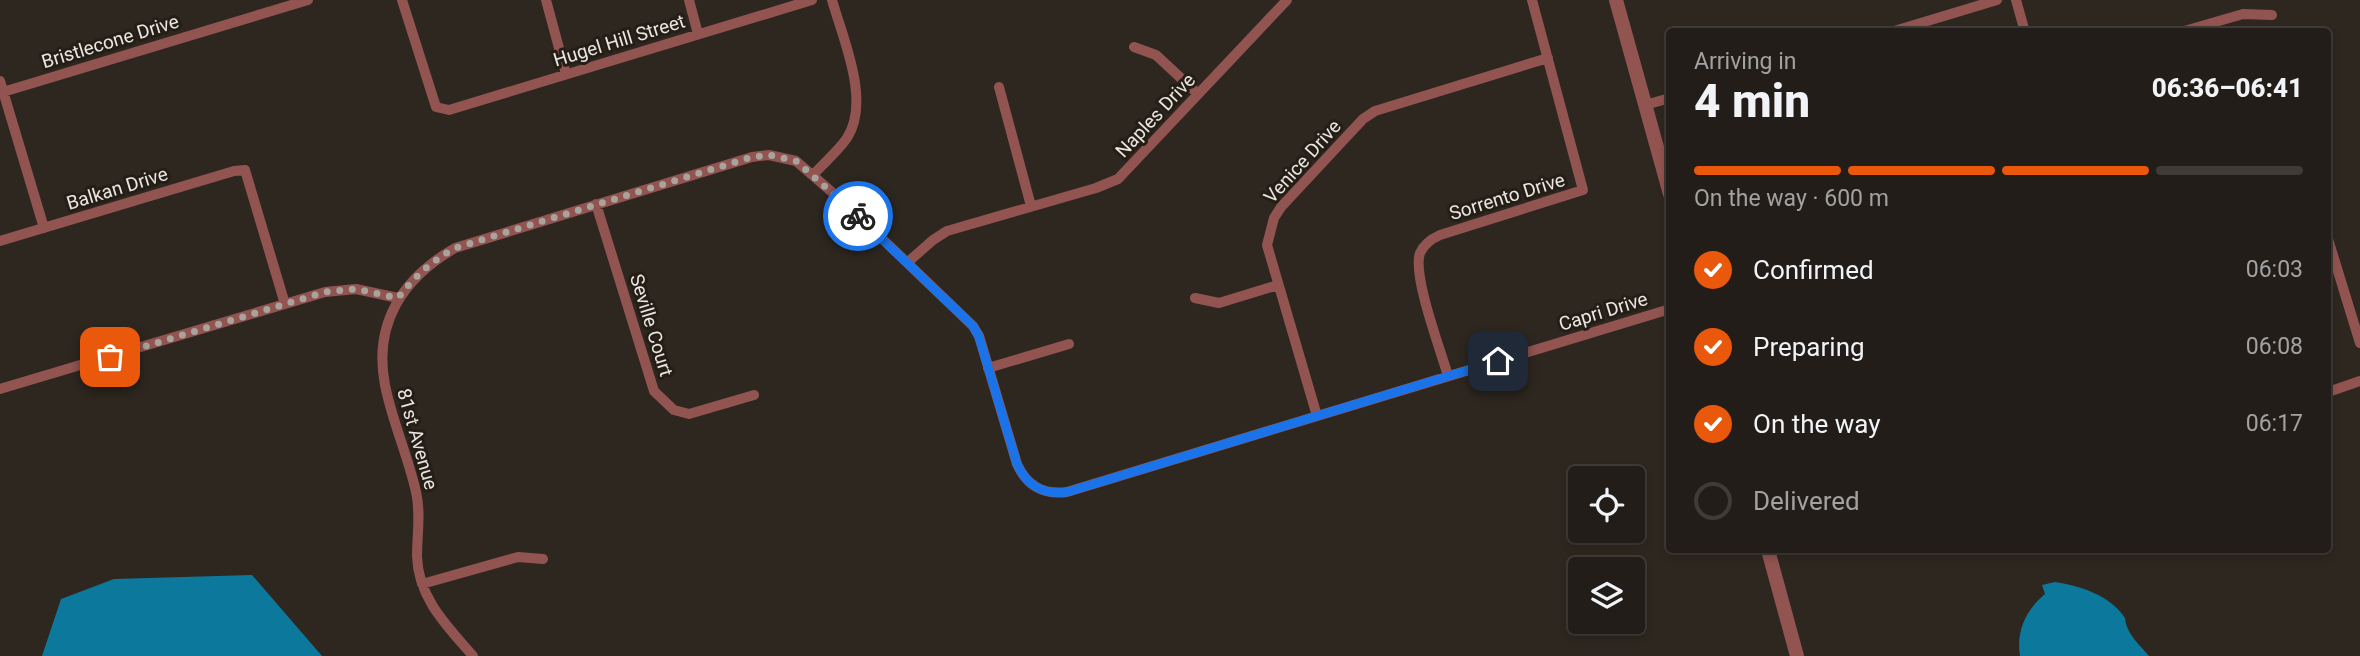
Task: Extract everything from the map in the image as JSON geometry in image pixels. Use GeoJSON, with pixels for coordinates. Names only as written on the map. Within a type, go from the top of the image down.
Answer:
{"type":"FeatureCollection","features":[{"type":"Feature","properties":{"kind":"street","name":"Bristlecone Drive"},"geometry":{"type":"LineString","coordinates":[[2,86],[308,0]]}},
{"type":"Feature","properties":{"kind":"street","name":"Hugel Hill Street"},"geometry":{"type":"LineString","coordinates":[[402,0],[436,107],[449,110],[812,0]]}},
{"type":"Feature","properties":{"kind":"street"},"geometry":{"type":"LineString","coordinates":[[546,0],[566,74]]}},
{"type":"Feature","properties":{"kind":"street"},"geometry":{"type":"LineString","coordinates":[[689,0],[698,34]]}},
{"type":"Feature","properties":{"kind":"street"},"geometry":{"type":"LineString","coordinates":[[813,175],[846,138],[855,122],[858,100],[832,0]]}},
{"type":"Feature","properties":{"kind":"street","name":"Naples Drive"},"geometry":{"type":"LineString","coordinates":[[908,262],[947,231],[1096,188],[1118,178],[1287,0]]}},
{"type":"Feature","properties":{"kind":"street","name":"Sorrento Drive"},"geometry":{"type":"LineString","coordinates":[[1448,376],[1419,276],[1420,255],[1424,247],[1440,235],[1583,190],[1532,0]]}},
{"type":"Feature","properties":{"kind":"street"},"geometry":{"type":"LineString","coordinates":[[1616,0],[1666,180]]}},
{"type":"Feature","properties":{"kind":"street"},"geometry":{"type":"LineString","coordinates":[[1904,28],[1997,0]]}},
{"type":"Feature","properties":{"kind":"street"},"geometry":{"type":"LineString","coordinates":[[2016,0],[2024,28]]}},
{"type":"Feature","properties":{"kind":"street"},"geometry":{"type":"LineString","coordinates":[[2195,28],[2244,14],[2272,15]]}},
{"type":"Feature","properties":{"kind":"street"},"geometry":{"type":"LineString","coordinates":[[1134,47],[1156,55],[1198,94]]}},
{"type":"Feature","properties":{"kind":"street","name":"Venice Drive"},"geometry":{"type":"LineString","coordinates":[[1317,416],[1267,246],[1274,218],[1363,119],[1389,105],[1548,58]]}},
{"type":"Feature","properties":{"kind":"street"},"geometry":{"type":"LineString","coordinates":[[2,86],[44,228]]}},
{"type":"Feature","properties":{"kind":"street"},"geometry":{"type":"LineString","coordinates":[[999,86],[1031,206]]}},
{"type":"Feature","properties":{"kind":"street"},"geometry":{"type":"LineString","coordinates":[[1645,105],[1666,99]]}},
{"type":"Feature","properties":{"kind":"street","name":"Capri Drive"},"geometry":{"type":"LineString","coordinates":[[425,268],[439,257],[467,244],[752,157],[784,156],[796,161],[813,175],[973,326],[1021,473],[1035,487],[1056,493],[1067,492],[1666,310]]}},
{"type":"Feature","properties":{"kind":"street","name":"Balkan Drive"},"geometry":{"type":"LineString","coordinates":[[0,241],[245,170],[285,304]]}},
{"type":"Feature","properties":{"kind":"street","name":"Seville Court"},"geometry":{"type":"LineString","coordinates":[[596,204],[654,391],[674,410],[690,414],[754,395]]}},
{"type":"Feature","properties":{"kind":"street","name":"81st Avenue"},"geometry":{"type":"LineString","coordinates":[[425,268],[398,298],[388,325],[382,365],[385,387],[418,498],[417,560],[422,584],[430,604],[444,625],[472,656]]}},
{"type":"Feature","properties":{"kind":"street"},"geometry":{"type":"LineString","coordinates":[[2332,269],[2360,344]]}},
{"type":"Feature","properties":{"kind":"street"},"geometry":{"type":"LineString","coordinates":[[1195,298],[1219,303],[1278,285]]}},
{"type":"Feature","properties":{"kind":"street"},"geometry":{"type":"LineString","coordinates":[[0,389],[325,292],[356,289],[398,298]]}},
{"type":"Feature","properties":{"kind":"street"},"geometry":{"type":"LineString","coordinates":[[988,368],[1069,344]]}},
{"type":"Feature","properties":{"kind":"street"},"geometry":{"type":"LineString","coordinates":[[2331,391],[2360,381]]}},
{"type":"Feature","properties":{"kind":"street"},"geometry":{"type":"LineString","coordinates":[[1769,553],[1797,656]]}},
{"type":"Feature","properties":{"kind":"street"},"geometry":{"type":"LineString","coordinates":[[422,584],[518,557],[543,559]]}},
{"type":"Feature","properties":{"kind":"water"},"geometry":{"type":"Polygon","coordinates":[[[252,575],[322,656],[42,656],[61,599],[114,579],[252,575]]]}},
{"type":"Feature","properties":{"kind":"water"},"geometry":{"type":"Polygon","coordinates":[[[2055,582],[2084,589],[2111,603],[2125,618],[2130,633],[2149,656],[2020,656],[2020,638],[2024,622],[2045,594],[2042,585],[2055,582]]]}},
{"type":"Feature","properties":{"kind":"way so far"},"geometry":{"type":"LineString","coordinates":[[110,357],[325,292],[356,289],[398,298],[425,268],[455,248],[752,157],[784,156],[796,161],[858,216]]}},
{"type":"Feature","properties":{"kind":"route"},"geometry":{"type":"LineString","coordinates":[[858,216],[973,326],[979,337],[1017,464],[1026,481],[1044,491],[1067,492],[1498,361]]}}]}
